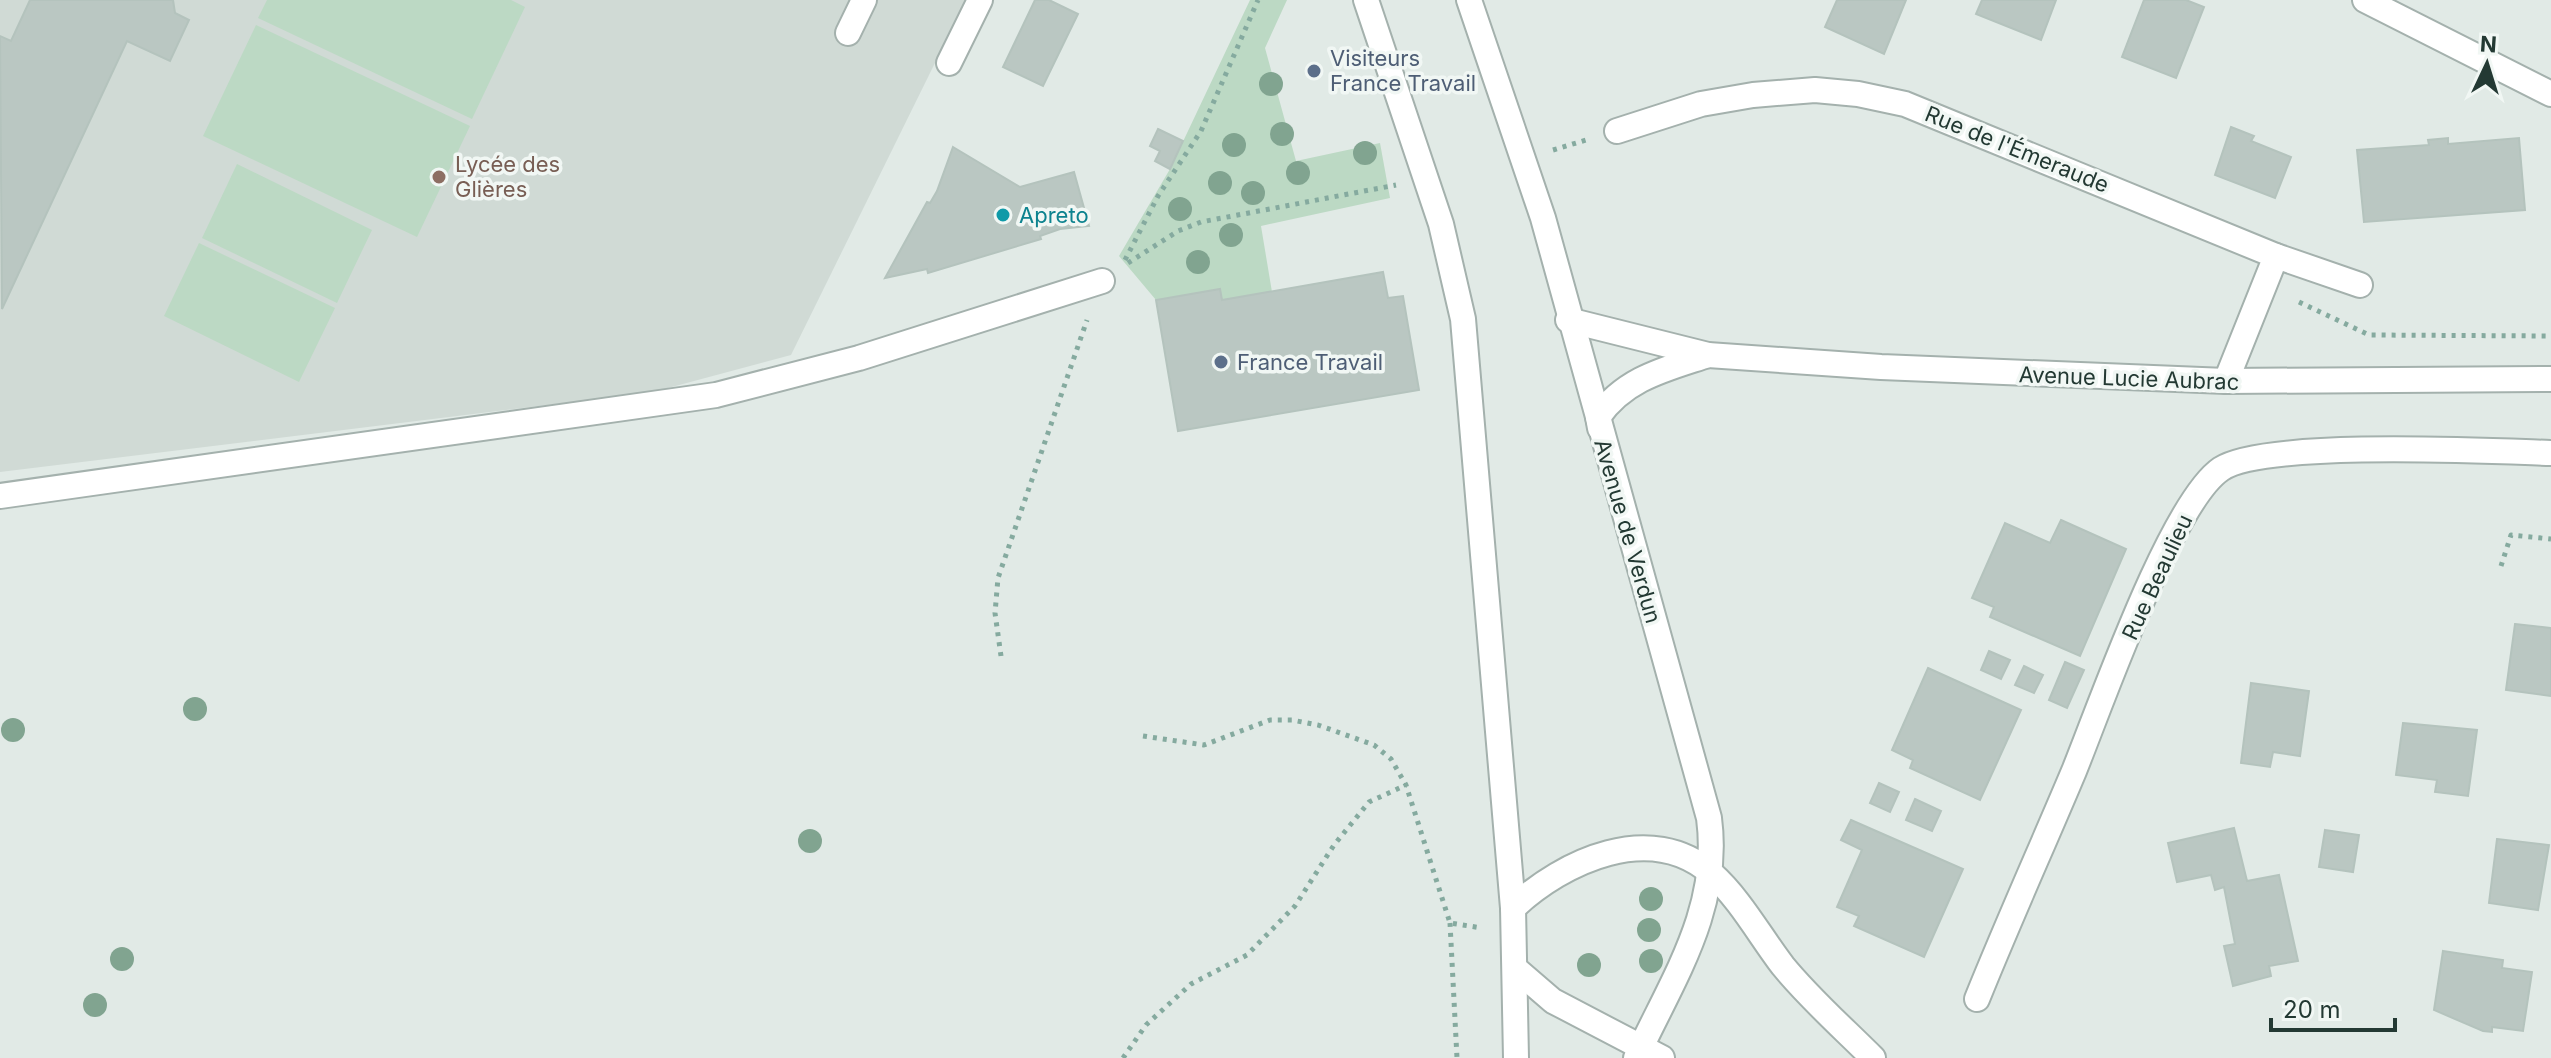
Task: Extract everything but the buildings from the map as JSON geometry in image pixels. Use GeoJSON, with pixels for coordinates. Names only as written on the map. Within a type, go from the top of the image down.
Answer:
{"type":"FeatureCollection","features":[{"type":"Feature","properties":{"kind":"street"},"geometry":{"type":"LineString","coordinates":[[848,33],[864,0]]}},
{"type":"Feature","properties":{"kind":"street"},"geometry":{"type":"LineString","coordinates":[[949,63],[980,0]]}},
{"type":"Feature","properties":{"kind":"street"},"geometry":{"type":"LineString","coordinates":[[1366,0],[1441,224],[1463,319],[1513,908],[1517,970],[1516,1058]]}},
{"type":"Feature","properties":{"kind":"street","name":"Avenue de Verdun"},"geometry":{"type":"LineString","coordinates":[[1469,0],[1543,218],[1568,320],[1706,801],[1712,874],[1700,921],[1646,1054]]}},
{"type":"Feature","properties":{"kind":"street"},"geometry":{"type":"LineString","coordinates":[[2365,0],[2551,94]]}},
{"type":"Feature","properties":{"kind":"street","name":"Rue de l'Émeraude"},"geometry":{"type":"LineString","coordinates":[[1617,131],[1701,104],[1753,95],[1815,90],[1858,94],[1905,104],[2276,256],[2360,285]]}},
{"type":"Feature","properties":{"kind":"street"},"geometry":{"type":"LineString","coordinates":[[2226,381],[2276,256]]}},
{"type":"Feature","properties":{"kind":"street"},"geometry":{"type":"LineString","coordinates":[[0,496],[716,395],[859,358],[1102,281]]}},
{"type":"Feature","properties":{"kind":"street","name":"Avenue Lucie Aubrac"},"geometry":{"type":"LineString","coordinates":[[1568,320],[1708,355],[1881,367],[2226,381],[2551,379]]}},
{"type":"Feature","properties":{"kind":"street","name":"Avenue Lucie Aubrac"},"geometry":{"type":"LineString","coordinates":[[1601,435],[1598,417],[1620,391],[1647,375],[1708,355]]}},
{"type":"Feature","properties":{"kind":"street","name":"Rue Beaulieu"},"geometry":{"type":"LineString","coordinates":[[1977,999],[2121,654],[2174,536],[2201,488],[2222,469],[2275,453],[2551,453]]}},
{"type":"Feature","properties":{"kind":"street"},"geometry":{"type":"LineString","coordinates":[[1513,908],[1562,872],[1620,850],[1670,851],[1712,874],[1786,969],[1873,1058]]}},
{"type":"Feature","properties":{"kind":"street"},"geometry":{"type":"LineString","coordinates":[[1517,970],[1553,1001],[1646,1054]]}},
{"type":"Feature","properties":{"kind":"path"},"geometry":{"type":"LineString","coordinates":[[1258,0],[1201,131],[1158,196],[1121,268],[1178,231],[1201,222],[1403,184]]}},
{"type":"Feature","properties":{"kind":"path"},"geometry":{"type":"LineString","coordinates":[[1551,151],[1617,131]]}},
{"type":"Feature","properties":{"kind":"path"},"geometry":{"type":"LineString","coordinates":[[1001,656],[995,613],[998,578],[1102,281]]}},
{"type":"Feature","properties":{"kind":"path"},"geometry":{"type":"LineString","coordinates":[[2263,285],[2369,335],[2551,336]]}},
{"type":"Feature","properties":{"kind":"path"},"geometry":{"type":"LineString","coordinates":[[2501,566],[2511,535],[2551,539]]}},
{"type":"Feature","properties":{"kind":"path"},"geometry":{"type":"LineString","coordinates":[[1143,736],[1204,745],[1270,720],[1318,725],[1374,745],[1391,759],[1406,785],[1450,923],[1457,1058]]}},
{"type":"Feature","properties":{"kind":"path"},"geometry":{"type":"LineString","coordinates":[[1123,1058],[1146,1025],[1191,984],[1247,955],[1295,906],[1334,845],[1369,802],[1406,785]]}},
{"type":"Feature","properties":{"kind":"path"},"geometry":{"type":"LineString","coordinates":[[1450,923],[1514,934]]}},
{"type":"Feature","properties":{"kind":"shaded area","name":"Lycée des Glières"},"geometry":{"type":"Polygon","coordinates":[[[0,0],[966,0],[791,355],[653,392],[0,472],[0,0]]]}},
{"type":"Feature","properties":{"kind":"green space"},"geometry":{"type":"Polygon","coordinates":[[[267,0],[511,0],[525,7],[472,119],[258,18],[267,0]]]}},
{"type":"Feature","properties":{"kind":"green space"},"geometry":{"type":"Polygon","coordinates":[[[1250,0],[1287,0],[1265,48],[1296,161],[1380,143],[1390,198],[1261,226],[1272,292],[1222,300],[1220,289],[1156,300],[1119,256],[1170,169],[1250,0]]]}},
{"type":"Feature","properties":{"kind":"green space"},"geometry":{"type":"Polygon","coordinates":[[[256,25],[470,126],[417,237],[203,136],[256,25]]]}},
{"type":"Feature","properties":{"kind":"green space"},"geometry":{"type":"Polygon","coordinates":[[[237,164],[372,230],[337,303],[202,238],[237,164]]]}},
{"type":"Feature","properties":{"kind":"green space"},"geometry":{"type":"Polygon","coordinates":[[[199,243],[335,308],[299,382],[164,316],[199,243]]]}},
{"type":"Feature","properties":{"kind":"place","name":"Visiteurs France Travail"},"geometry":{"type":"Point","coordinates":[1314,71]}},
{"type":"Feature","properties":{"kind":"place","name":"Lycée des Glières"},"geometry":{"type":"Point","coordinates":[439,177]}},
{"type":"Feature","properties":{"kind":"place","name":"Apreto"},"geometry":{"type":"Point","coordinates":[1003,215]}},
{"type":"Feature","properties":{"kind":"place","name":"France Travail"},"geometry":{"type":"Point","coordinates":[1221,362]}}]}
